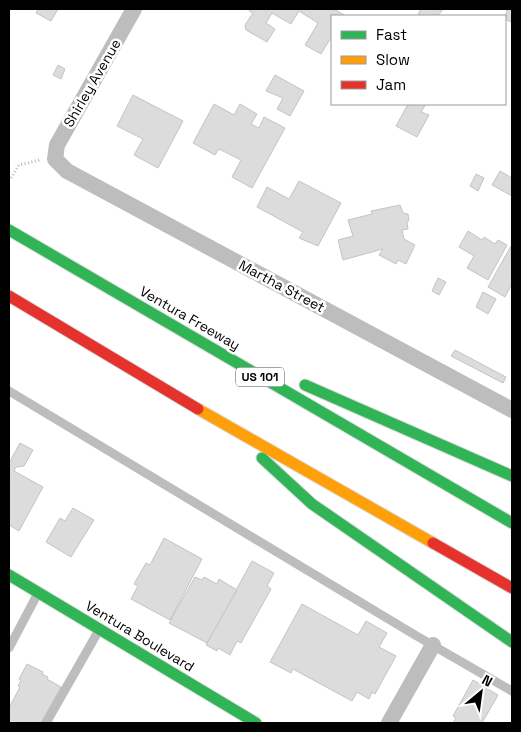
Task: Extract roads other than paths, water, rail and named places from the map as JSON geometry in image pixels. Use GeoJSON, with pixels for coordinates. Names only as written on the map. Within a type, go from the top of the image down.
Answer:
{"type":"FeatureCollection","features":[{"type":"Feature","properties":{"kind":"main road","name":"Ventura Freeway"},"geometry":{"type":"LineString","coordinates":[[9,230],[512,523]]}},
{"type":"Feature","properties":{"kind":"main road"},"geometry":{"type":"LineString","coordinates":[[9,296],[230,428],[512,588]]}},
{"type":"Feature","properties":{"kind":"main road"},"geometry":{"type":"LineString","coordinates":[[193,337],[512,476]]}},
{"type":"Feature","properties":{"kind":"main road"},"geometry":{"type":"LineString","coordinates":[[230,428],[312,504],[512,642]]}},
{"type":"Feature","properties":{"kind":"main road","name":"Ventura Boulevard"},"geometry":{"type":"LineString","coordinates":[[9,575],[256,723]]}},
{"type":"Feature","properties":{"kind":"street","name":"Shirley Avenue"},"geometry":{"type":"LineString","coordinates":[[55,159],[57,145],[134,9]]}},
{"type":"Feature","properties":{"kind":"street","name":"Martha Street"},"geometry":{"type":"LineString","coordinates":[[55,159],[76,176],[512,410]]}},
{"type":"Feature","properties":{"kind":"street"},"geometry":{"type":"LineString","coordinates":[[389,723],[433,644]]}},
{"type":"Feature","properties":{"kind":"lane"},"geometry":{"type":"LineString","coordinates":[[9,391],[512,691]]}},
{"type":"Feature","properties":{"kind":"lane"},"geometry":{"type":"LineString","coordinates":[[9,648],[38,593]]}},
{"type":"Feature","properties":{"kind":"lane"},"geometry":{"type":"LineString","coordinates":[[46,723],[100,630]]}}]}
